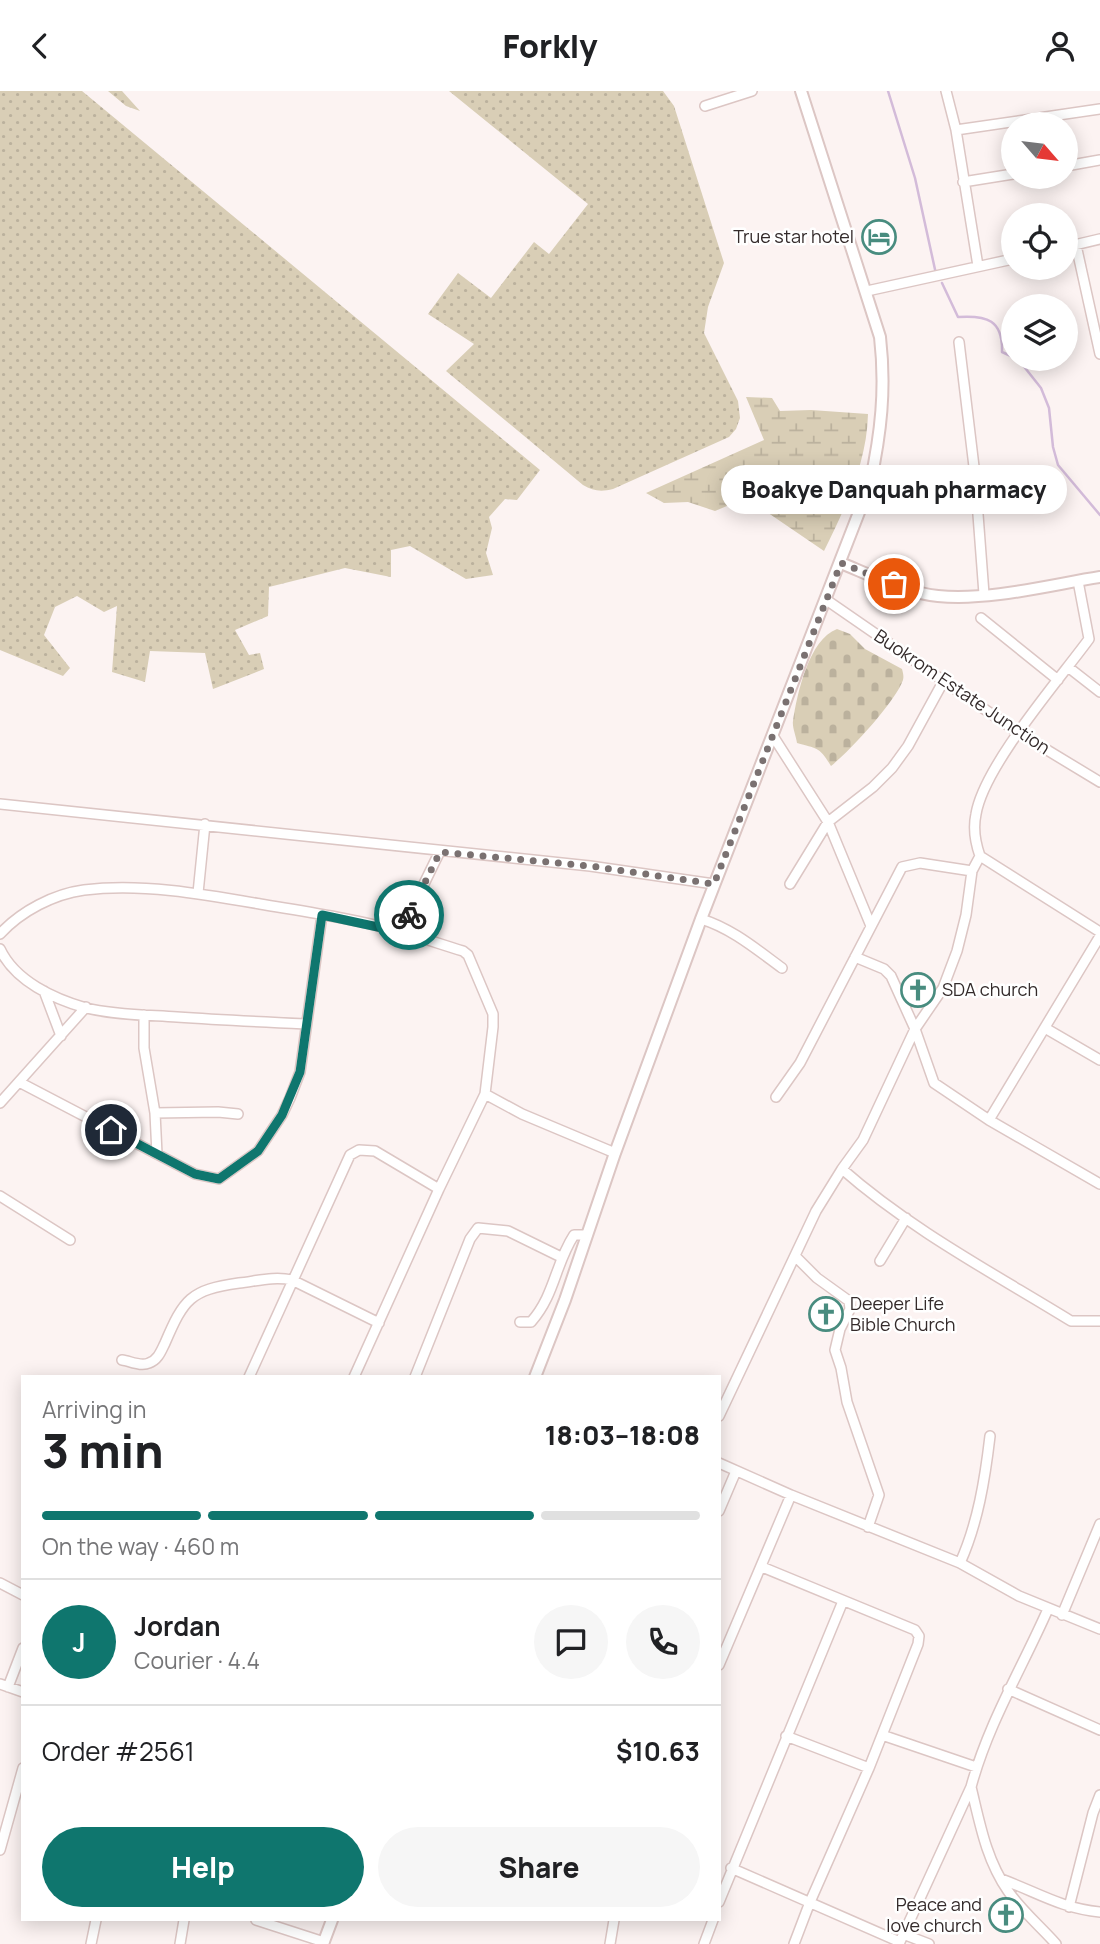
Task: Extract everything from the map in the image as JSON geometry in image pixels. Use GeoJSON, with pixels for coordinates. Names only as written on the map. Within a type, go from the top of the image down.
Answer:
{"type":"FeatureCollection","features":[{"type":"Feature","properties":{"kind":"street"},"geometry":{"type":"LineString","coordinates":[[705,106],[752,91]]}},
{"type":"Feature","properties":{"kind":"street"},"geometry":{"type":"LineString","coordinates":[[536,1375],[714,884],[774,736],[870,484],[881,432],[883,365],[880,337],[801,91]]}},
{"type":"Feature","properties":{"kind":"street"},"geometry":{"type":"LineString","coordinates":[[946,91],[956,130],[978,266]]}},
{"type":"Feature","properties":{"kind":"street"},"geometry":{"type":"LineString","coordinates":[[956,130],[1100,109]]}},
{"type":"Feature","properties":{"kind":"street"},"geometry":{"type":"LineString","coordinates":[[1078,164],[1100,160]]}},
{"type":"Feature","properties":{"kind":"street"},"geometry":{"type":"LineString","coordinates":[[963,182],[1001,176]]}},
{"type":"Feature","properties":{"kind":"street"},"geometry":{"type":"LineString","coordinates":[[1078,244],[1100,239]]}},
{"type":"Feature","properties":{"kind":"street"},"geometry":{"type":"LineString","coordinates":[[867,291],[1001,261]]}},
{"type":"Feature","properties":{"kind":"street"},"geometry":{"type":"LineString","coordinates":[[1078,272],[1100,354]]}},
{"type":"Feature","properties":{"kind":"street"},"geometry":{"type":"LineString","coordinates":[[959,342],[976,487],[984,594]]}},
{"type":"Feature","properties":{"kind":"street"},"geometry":{"type":"LineString","coordinates":[[841,563],[894,584],[937,596],[984,594],[1100,577]]}},
{"type":"Feature","properties":{"kind":"street"},"geometry":{"type":"LineString","coordinates":[[989,1120],[1100,934],[980,856],[975,841],[976,813],[986,786],[1019,733],[1089,639],[1078,580]]}},
{"type":"Feature","properties":{"kind":"street","name":"Buokrom Estate Junction"},"geometry":{"type":"LineString","coordinates":[[825,599],[1019,733],[1100,782]]}},
{"type":"Feature","properties":{"kind":"street"},"geometry":{"type":"LineString","coordinates":[[981,618],[1058,680]]}},
{"type":"Feature","properties":{"kind":"street"},"geometry":{"type":"LineString","coordinates":[[1068,667],[1100,692]]}},
{"type":"Feature","properties":{"kind":"street"},"geometry":{"type":"LineString","coordinates":[[790,884],[828,823],[892,768],[908,746],[943,682]]}},
{"type":"Feature","properties":{"kind":"street"},"geometry":{"type":"LineString","coordinates":[[774,736],[828,823],[871,926]]}},
{"type":"Feature","properties":{"kind":"street"},"geometry":{"type":"LineString","coordinates":[[0,804],[590,866],[714,884]]}},
{"type":"Feature","properties":{"kind":"street"},"geometry":{"type":"LineString","coordinates":[[198,893],[205,824]]}},
{"type":"Feature","properties":{"kind":"street"},"geometry":{"type":"LineString","coordinates":[[401,932],[440,852]]}},
{"type":"Feature","properties":{"kind":"street"},"geometry":{"type":"LineString","coordinates":[[721,1412],[816,1211],[863,1140],[915,1029],[943,988],[957,951],[966,915],[972,871],[980,856]]}},
{"type":"Feature","properties":{"kind":"street"},"geometry":{"type":"LineString","coordinates":[[776,1097],[800,1063],[902,867],[909,863],[920,863],[972,871]]}},
{"type":"Feature","properties":{"kind":"street"},"geometry":{"type":"LineString","coordinates":[[2,929],[33,908],[83,890],[121,888],[198,893],[322,915],[401,932],[463,951],[468,955],[493,1014],[485,1094],[355,1375]]}},
{"type":"Feature","properties":{"kind":"street"},"geometry":{"type":"LineString","coordinates":[[19,1082],[195,1174],[219,1179],[258,1151],[282,1115],[295,1085],[300,1072],[322,915]]}},
{"type":"Feature","properties":{"kind":"street"},"geometry":{"type":"LineString","coordinates":[[701,919],[744,940],[782,968]]}},
{"type":"Feature","properties":{"kind":"street"},"geometry":{"type":"LineString","coordinates":[[0,949],[6,961],[20,976],[44,991],[86,1007],[144,1015],[306,1024]]}},
{"type":"Feature","properties":{"kind":"street"},"geometry":{"type":"LineString","coordinates":[[855,957],[884,969],[891,976],[915,1029],[934,1083],[989,1120],[1100,1184]]}},
{"type":"Feature","properties":{"kind":"street"},"geometry":{"type":"LineString","coordinates":[[44,991],[61,1036]]}},
{"type":"Feature","properties":{"kind":"street"},"geometry":{"type":"LineString","coordinates":[[0,1103],[86,1007]]}},
{"type":"Feature","properties":{"kind":"street"},"geometry":{"type":"LineString","coordinates":[[144,1015],[144,1048],[155,1112],[157,1154]]}},
{"type":"Feature","properties":{"kind":"street"},"geometry":{"type":"LineString","coordinates":[[1045,1028],[1100,1060]]}},
{"type":"Feature","properties":{"kind":"street"},"geometry":{"type":"LineString","coordinates":[[485,1094],[522,1114],[615,1153]]}},
{"type":"Feature","properties":{"kind":"street"},"geometry":{"type":"LineString","coordinates":[[155,1112],[238,1114]]}},
{"type":"Feature","properties":{"kind":"street"},"geometry":{"type":"LineString","coordinates":[[250,1375],[350,1155],[359,1150],[375,1151],[439,1189]]}},
{"type":"Feature","properties":{"kind":"street"},"geometry":{"type":"LineString","coordinates":[[842,1169],[906,1218],[1071,1321],[1100,1321]]}},
{"type":"Feature","properties":{"kind":"street"},"geometry":{"type":"LineString","coordinates":[[0,1196],[70,1240]]}},
{"type":"Feature","properties":{"kind":"street"},"geometry":{"type":"LineString","coordinates":[[880,1261],[906,1218]]}},
{"type":"Feature","properties":{"kind":"street"},"geometry":{"type":"LineString","coordinates":[[416,1375],[470,1239],[478,1228],[508,1231],[561,1257]]}},
{"type":"Feature","properties":{"kind":"street"},"geometry":{"type":"LineString","coordinates":[[520,1322],[531,1322],[549,1296],[561,1257],[574,1234],[587,1235]]}},
{"type":"Feature","properties":{"kind":"street"},"geometry":{"type":"LineString","coordinates":[[795,1256],[849,1301],[850,1310],[840,1329],[835,1350],[847,1402],[878,1495],[868,1527]]}},
{"type":"Feature","properties":{"kind":"street"},"geometry":{"type":"LineString","coordinates":[[122,1360],[144,1365],[151,1363],[159,1355],[185,1306],[205,1289],[216,1285],[271,1278],[292,1280],[379,1323]]}},
{"type":"Feature","properties":{"kind":"street"},"geometry":{"type":"LineString","coordinates":[[549,1296],[565,1300]]}},
{"type":"Feature","properties":{"kind":"street"},"geometry":{"type":"LineString","coordinates":[[960,1563],[969,1545],[979,1504],[990,1436]]}},
{"type":"Feature","properties":{"kind":"street"},"geometry":{"type":"LineString","coordinates":[[721,1464],[960,1563],[1019,1597],[1100,1629]]}},
{"type":"Feature","properties":{"kind":"street"},"geometry":{"type":"LineString","coordinates":[[721,1506],[736,1471]]}},
{"type":"Feature","properties":{"kind":"street"},"geometry":{"type":"LineString","coordinates":[[721,1660],[791,1495]]}},
{"type":"Feature","properties":{"kind":"street"},"geometry":{"type":"LineString","coordinates":[[1062,1615],[1100,1524]]}},
{"type":"Feature","properties":{"kind":"street"},"geometry":{"type":"LineString","coordinates":[[762,1567],[915,1630],[919,1636],[883,1735],[794,1944]]}},
{"type":"Feature","properties":{"kind":"street"},"geometry":{"type":"LineString","coordinates":[[0,1583],[21,1594]]}},
{"type":"Feature","properties":{"kind":"street"},"geometry":{"type":"LineString","coordinates":[[721,1896],[843,1601]]}},
{"type":"Feature","properties":{"kind":"street"},"geometry":{"type":"LineString","coordinates":[[900,1940],[971,1787],[976,1767],[1008,1689],[1048,1609]]}},
{"type":"Feature","properties":{"kind":"street"},"geometry":{"type":"LineString","coordinates":[[21,1652],[4,1685],[21,1691]]}},
{"type":"Feature","properties":{"kind":"street"},"geometry":{"type":"LineString","coordinates":[[1008,1689],[1100,1730]]}},
{"type":"Feature","properties":{"kind":"street"},"geometry":{"type":"LineString","coordinates":[[883,1735],[976,1767]]}},
{"type":"Feature","properties":{"kind":"street"},"geometry":{"type":"LineString","coordinates":[[786,1736],[869,1768]]}},
{"type":"Feature","properties":{"kind":"street"},"geometry":{"type":"LineString","coordinates":[[1,1846],[21,1775]]}},
{"type":"Feature","properties":{"kind":"street"},"geometry":{"type":"LineString","coordinates":[[971,1787],[980,1832],[1001,1879],[1020,1905],[1056,1944]]}},
{"type":"Feature","properties":{"kind":"street"},"geometry":{"type":"LineString","coordinates":[[1069,1907],[1100,1795]]}},
{"type":"Feature","properties":{"kind":"street"},"geometry":{"type":"LineString","coordinates":[[731,1868],[900,1940],[929,1944]]}},
{"type":"Feature","properties":{"kind":"street"},"geometry":{"type":"LineString","coordinates":[[1001,1879],[1045,1899],[1069,1907],[1100,1912]]}},
{"type":"Feature","properties":{"kind":"street"},"geometry":{"type":"LineString","coordinates":[[91,1944],[96,1921]]}},
{"type":"Feature","properties":{"kind":"street"},"geometry":{"type":"LineString","coordinates":[[180,1944],[184,1921]]}},
{"type":"Feature","properties":{"kind":"street"},"geometry":{"type":"LineString","coordinates":[[259,1921],[324,1943],[332,1921]]}},
{"type":"Feature","properties":{"kind":"street"},"geometry":{"type":"LineString","coordinates":[[610,1944],[614,1921]]}},
{"type":"Feature","properties":{"kind":"street"},"geometry":{"type":"LineString","coordinates":[[704,1944],[713,1921]]}},
{"type":"Feature","properties":{"kind":"green space"},"geometry":{"type":"Polygon","coordinates":[[[0,91],[82,91],[540,470],[517,500],[505,499],[489,517],[492,528],[486,553],[493,575],[466,579],[410,546],[391,550],[391,577],[345,568],[269,587],[268,616],[235,630],[249,655],[260,653],[264,669],[213,689],[205,653],[150,651],[145,682],[112,672],[117,606],[104,612],[77,596],[55,607],[44,635],[70,668],[63,676],[0,650],[0,91]]]}},
{"type":"Feature","properties":{"kind":"green space"},"geometry":{"type":"Polygon","coordinates":[[[108,91],[122,91],[140,111],[126,106],[108,91]]]}},
{"type":"Feature","properties":{"kind":"green space"},"geometry":{"type":"Polygon","coordinates":[[[449,91],[663,91],[674,106],[724,263],[708,307],[704,333],[738,401],[740,418],[729,437],[613,489],[594,490],[583,485],[446,371],[474,344],[428,314],[458,273],[491,298],[534,242],[549,254],[588,204],[449,91]]]}},
{"type":"Feature","properties":{"kind":"green space"},"geometry":{"type":"Polygon","coordinates":[[[746,397],[772,398],[780,411],[868,414],[859,468],[847,502],[824,551],[746,498],[715,511],[688,502],[664,503],[646,493],[764,440],[746,397]]]}},
{"type":"Feature","properties":{"kind":"green space"},"geometry":{"type":"Polygon","coordinates":[[[837,629],[850,634],[865,649],[902,669],[903,680],[882,713],[831,766],[817,749],[797,743],[793,723],[801,683],[812,655],[827,635],[837,629]]]}},
{"type":"Feature","properties":{"kind":"waterway"},"geometry":{"type":"LineString","coordinates":[[888,91],[915,178],[936,274]]}},
{"type":"Feature","properties":{"kind":"waterway"},"geometry":{"type":"LineString","coordinates":[[942,283],[958,317],[985,319],[996,326],[1001,337]]}},
{"type":"Feature","properties":{"kind":"waterway"},"geometry":{"type":"LineString","coordinates":[[1028,371],[1041,388],[1049,408],[1053,447],[1058,465],[1100,515]]}},
{"type":"Feature","properties":{"kind":"way so far"},"geometry":{"type":"LineString","coordinates":[[409,915],[440,852],[590,866],[714,884],[841,563],[894,584]]}},
{"type":"Feature","properties":{"kind":"place","name":"True star hotel"},"geometry":{"type":"Point","coordinates":[879,237]}},
{"type":"Feature","properties":{"kind":"place","name":"Boakye Danquah pharmacy"},"geometry":{"type":"Point","coordinates":[894,584]}},
{"type":"Feature","properties":{"kind":"place","name":"SDA church"},"geometry":{"type":"Point","coordinates":[918,990]}},
{"type":"Feature","properties":{"kind":"place","name":"Deeper Life Bible Church"},"geometry":{"type":"Point","coordinates":[826,1314]}},
{"type":"Feature","properties":{"kind":"place","name":"Peace and love church"},"geometry":{"type":"Point","coordinates":[1006,1915]}},
{"type":"Feature","properties":{"kind":"route"},"geometry":{"type":"LineString","coordinates":[[111,1130],[195,1174],[219,1179],[229,1173],[258,1151],[282,1115],[300,1072],[322,915],[401,932],[409,915]]}}]}
